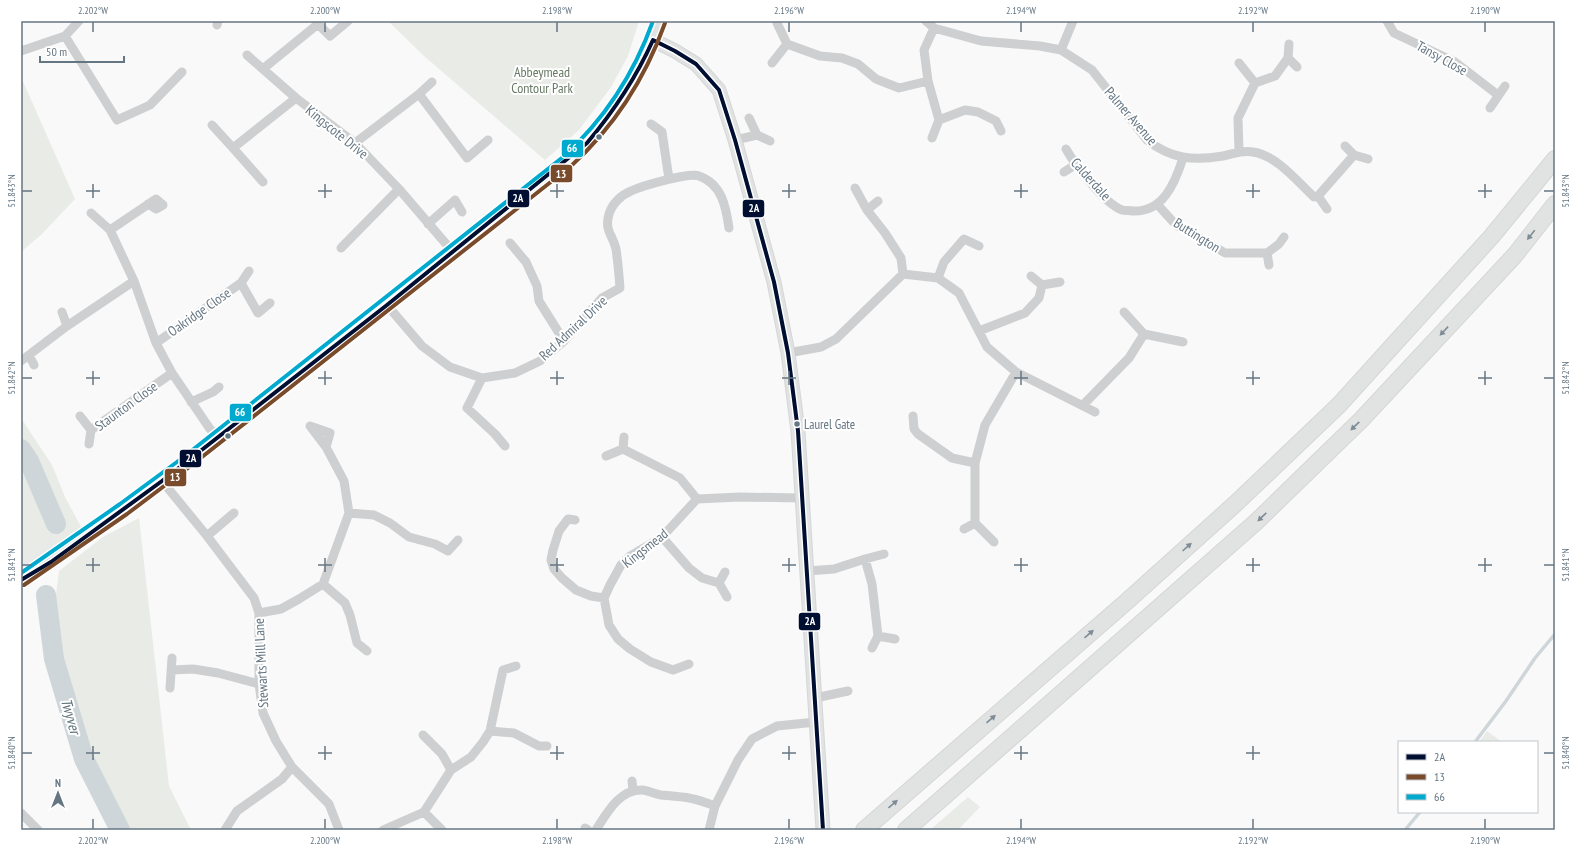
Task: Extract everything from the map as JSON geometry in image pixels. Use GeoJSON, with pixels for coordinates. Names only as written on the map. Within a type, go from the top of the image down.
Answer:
{"type":"FeatureCollection","features":[{"type":"Feature","properties":{"kind":"highway"},"geometry":{"type":"LineString","coordinates":[[864,830],[1234,505],[1338,405],[1492,236],[1555,159]]}},
{"type":"Feature","properties":{"kind":"highway"},"geometry":{"type":"LineString","coordinates":[[906,830],[1146,621],[1256,522],[1362,420],[1515,255],[1555,204]]}},
{"type":"Feature","properties":{"kind":"street"},"geometry":{"type":"LineString","coordinates":[[21,51],[65,36],[79,21]]}},
{"type":"Feature","properties":{"kind":"street"},"geometry":{"type":"LineString","coordinates":[[264,68],[316,23],[330,36],[348,21]]}},
{"type":"Feature","properties":{"kind":"street"},"geometry":{"type":"LineString","coordinates":[[21,580],[51,562],[162,481],[219,437],[387,305],[549,175],[587,142],[609,117],[642,64],[653,40],[659,21]]}},
{"type":"Feature","properties":{"kind":"street","name":"Palmer Avenue"},"geometry":{"type":"LineString","coordinates":[[926,21],[934,28],[981,41],[1040,46],[1061,50],[1092,70],[1147,140],[1158,148],[1183,158],[1200,159],[1224,156],[1239,152],[1254,152],[1274,159],[1314,197],[1318,196],[1327,209]]}},
{"type":"Feature","properties":{"kind":"street"},"geometry":{"type":"LineString","coordinates":[[1061,50],[1073,21]]}},
{"type":"Feature","properties":{"kind":"street","name":"Tansy Close"},"geometry":{"type":"LineString","coordinates":[[1387,21],[1394,33],[1456,62],[1498,95]]}},
{"type":"Feature","properties":{"kind":"street"},"geometry":{"type":"LineString","coordinates":[[777,23],[787,44],[820,56],[842,58],[858,64],[876,79],[900,88],[928,81]]}},
{"type":"Feature","properties":{"kind":"street"},"geometry":{"type":"LineString","coordinates":[[932,138],[939,120],[928,81],[924,50],[934,28]]}},
{"type":"Feature","properties":{"kind":"street"},"geometry":{"type":"LineString","coordinates":[[65,36],[117,120],[118,130]]}},
{"type":"Feature","properties":{"kind":"street"},"geometry":{"type":"LineString","coordinates":[[653,40],[679,53],[696,64],[720,90],[770,264],[788,353],[798,431],[823,830]]}},
{"type":"Feature","properties":{"kind":"street"},"geometry":{"type":"LineString","coordinates":[[772,63],[787,44]]}},
{"type":"Feature","properties":{"kind":"street"},"geometry":{"type":"LineString","coordinates":[[1239,152],[1238,118],[1255,83],[1275,76],[1288,58],[1289,44]]}},
{"type":"Feature","properties":{"kind":"street","name":"Kingscote Drive"},"geometry":{"type":"LineString","coordinates":[[247,54],[296,98],[355,142],[399,189],[453,252]]}},
{"type":"Feature","properties":{"kind":"street"},"geometry":{"type":"LineString","coordinates":[[1288,58],[1297,67]]}},
{"type":"Feature","properties":{"kind":"street"},"geometry":{"type":"LineString","coordinates":[[1239,63],[1255,83]]}},
{"type":"Feature","properties":{"kind":"street"},"geometry":{"type":"LineString","coordinates":[[117,120],[150,104],[182,72]]}},
{"type":"Feature","properties":{"kind":"street"},"geometry":{"type":"LineString","coordinates":[[355,142],[419,94],[432,82]]}},
{"type":"Feature","properties":{"kind":"street"},"geometry":{"type":"LineString","coordinates":[[1490,108],[1505,86]]}},
{"type":"Feature","properties":{"kind":"street"},"geometry":{"type":"LineString","coordinates":[[419,94],[467,158],[488,140]]}},
{"type":"Feature","properties":{"kind":"street"},"geometry":{"type":"LineString","coordinates":[[234,148],[296,98]]}},
{"type":"Feature","properties":{"kind":"street"},"geometry":{"type":"LineString","coordinates":[[939,120],[965,110],[978,112],[996,121],[1002,130]]}},
{"type":"Feature","properties":{"kind":"street"},"geometry":{"type":"LineString","coordinates":[[749,118],[757,135]]}},
{"type":"Feature","properties":{"kind":"street"},"geometry":{"type":"LineString","coordinates":[[651,124],[662,132],[669,179],[697,175],[708,181],[722,196],[729,228]]}},
{"type":"Feature","properties":{"kind":"street"},"geometry":{"type":"LineString","coordinates":[[212,125],[263,182]]}},
{"type":"Feature","properties":{"kind":"street"},"geometry":{"type":"LineString","coordinates":[[735,140],[757,135],[770,141]]}},
{"type":"Feature","properties":{"kind":"street"},"geometry":{"type":"LineString","coordinates":[[1345,146],[1354,155],[1368,159]]}},
{"type":"Feature","properties":{"kind":"street","name":"Calderdale"},"geometry":{"type":"LineString","coordinates":[[1066,149],[1075,165],[1103,196],[1122,210],[1142,211],[1157,204],[1169,191],[1176,178],[1183,158]]}},
{"type":"Feature","properties":{"kind":"street"},"geometry":{"type":"LineString","coordinates":[[1318,196],[1354,155]]}},
{"type":"Feature","properties":{"kind":"street"},"geometry":{"type":"LineString","coordinates":[[1064,172],[1075,165]]}},
{"type":"Feature","properties":{"kind":"street","name":"Red Admiral Drive"},"geometry":{"type":"LineString","coordinates":[[387,305],[422,346],[450,367],[482,378],[515,373],[540,361],[564,341],[602,298],[620,288],[616,248],[607,228],[609,214],[614,203],[630,191],[669,179]]}},
{"type":"Feature","properties":{"kind":"street"},"geometry":{"type":"LineString","coordinates":[[855,188],[868,210],[901,258],[903,274]]}},
{"type":"Feature","properties":{"kind":"street"},"geometry":{"type":"LineString","coordinates":[[341,248],[399,189]]}},
{"type":"Feature","properties":{"kind":"street"},"geometry":{"type":"LineString","coordinates":[[110,230],[156,199],[163,205]]}},
{"type":"Feature","properties":{"kind":"street"},"geometry":{"type":"LineString","coordinates":[[428,224],[455,200],[462,212]]}},
{"type":"Feature","properties":{"kind":"street"},"geometry":{"type":"LineString","coordinates":[[868,210],[878,201]]}},
{"type":"Feature","properties":{"kind":"street","name":"Buttington"},"geometry":{"type":"LineString","coordinates":[[1157,204],[1176,226],[1197,236],[1225,253],[1267,253]]}},
{"type":"Feature","properties":{"kind":"street"},"geometry":{"type":"LineString","coordinates":[[91,213],[110,230],[134,281],[156,342],[172,373],[210,429],[219,437]]}},
{"type":"Feature","properties":{"kind":"street"},"geometry":{"type":"LineString","coordinates":[[1269,265],[1267,253],[1281,240],[1274,236]]}},
{"type":"Feature","properties":{"kind":"street"},"geometry":{"type":"LineString","coordinates":[[938,278],[944,262],[968,237],[979,246]]}},
{"type":"Feature","properties":{"kind":"street"},"geometry":{"type":"LineString","coordinates":[[510,243],[526,262],[537,286],[539,301],[564,341]]}},
{"type":"Feature","properties":{"kind":"street"},"geometry":{"type":"LineString","coordinates":[[241,283],[249,271]]}},
{"type":"Feature","properties":{"kind":"street"},"geometry":{"type":"LineString","coordinates":[[788,353],[821,347],[836,339],[903,274]]}},
{"type":"Feature","properties":{"kind":"street"},"geometry":{"type":"LineString","coordinates":[[903,274],[938,278],[959,293],[987,347],[1016,372],[1095,412]]}},
{"type":"Feature","properties":{"kind":"street"},"geometry":{"type":"LineString","coordinates":[[1031,276],[1042,285],[1060,282]]}},
{"type":"Feature","properties":{"kind":"street"},"geometry":{"type":"LineString","coordinates":[[21,362],[67,326],[134,281]]}},
{"type":"Feature","properties":{"kind":"street","name":"Oakridge Close"},"geometry":{"type":"LineString","coordinates":[[156,342],[241,283],[258,313],[270,303]]}},
{"type":"Feature","properties":{"kind":"street"},"geometry":{"type":"LineString","coordinates":[[979,330],[1025,313],[1039,298],[1042,285]]}},
{"type":"Feature","properties":{"kind":"street"},"geometry":{"type":"LineString","coordinates":[[62,312],[67,326]]}},
{"type":"Feature","properties":{"kind":"street"},"geometry":{"type":"LineString","coordinates":[[1124,312],[1144,334],[1183,342]]}},
{"type":"Feature","properties":{"kind":"street"},"geometry":{"type":"LineString","coordinates":[[1083,405],[1129,358],[1144,334]]}},
{"type":"Feature","properties":{"kind":"street"},"geometry":{"type":"LineString","coordinates":[[29,355],[34,365]]}},
{"type":"Feature","properties":{"kind":"street"},"geometry":{"type":"LineString","coordinates":[[994,542],[976,523],[974,464],[985,425],[1016,372]]}},
{"type":"Feature","properties":{"kind":"street","name":"Staunton Close"},"geometry":{"type":"LineString","coordinates":[[89,444],[91,430],[172,373]]}},
{"type":"Feature","properties":{"kind":"street"},"geometry":{"type":"LineString","coordinates":[[482,378],[467,408],[495,434],[505,446]]}},
{"type":"Feature","properties":{"kind":"street"},"geometry":{"type":"LineString","coordinates":[[191,402],[216,393]]}},
{"type":"Feature","properties":{"kind":"street"},"geometry":{"type":"LineString","coordinates":[[80,416],[91,430]]}},
{"type":"Feature","properties":{"kind":"street"},"geometry":{"type":"LineString","coordinates":[[913,416],[914,429],[918,434],[952,458],[974,464]]}},
{"type":"Feature","properties":{"kind":"street"},"geometry":{"type":"LineString","coordinates":[[259,613],[281,609],[322,584],[349,513],[344,482],[326,447],[310,426]]}},
{"type":"Feature","properties":{"kind":"street"},"geometry":{"type":"LineString","coordinates":[[623,449],[624,437]]}},
{"type":"Feature","properties":{"kind":"street"},"geometry":{"type":"LineString","coordinates":[[606,456],[623,449],[680,478],[696,499],[740,497],[801,498]]}},
{"type":"Feature","properties":{"kind":"street","name":"Stewarts Mill Lane"},"geometry":{"type":"LineString","coordinates":[[162,481],[207,536],[254,598],[259,613],[259,684],[263,714],[276,741],[292,767],[329,804],[339,830]]}},
{"type":"Feature","properties":{"kind":"street","name":"Kingsmead"},"geometry":{"type":"LineString","coordinates":[[604,598],[621,565],[630,556],[662,537],[696,499]]}},
{"type":"Feature","properties":{"kind":"street"},"geometry":{"type":"LineString","coordinates":[[207,536],[234,513]]}},
{"type":"Feature","properties":{"kind":"street"},"geometry":{"type":"LineString","coordinates":[[349,513],[374,515],[390,523],[409,538],[435,544],[448,551],[458,540]]}},
{"type":"Feature","properties":{"kind":"street"},"geometry":{"type":"LineString","coordinates":[[575,520],[568,519],[559,531],[551,560],[562,578],[576,590],[591,596],[604,598],[609,624],[618,639],[630,649],[675,674],[689,664]]}},
{"type":"Feature","properties":{"kind":"street"},"geometry":{"type":"LineString","coordinates":[[964,529],[976,523]]}},
{"type":"Feature","properties":{"kind":"street"},"geometry":{"type":"LineString","coordinates":[[662,537],[689,568],[702,578],[719,583],[727,597]]}},
{"type":"Feature","properties":{"kind":"street"},"geometry":{"type":"LineString","coordinates":[[807,571],[834,569],[884,554]]}},
{"type":"Feature","properties":{"kind":"street"},"geometry":{"type":"LineString","coordinates":[[865,559],[872,584],[878,636],[872,648]]}},
{"type":"Feature","properties":{"kind":"street"},"geometry":{"type":"LineString","coordinates":[[719,583],[725,572]]}},
{"type":"Feature","properties":{"kind":"street"},"geometry":{"type":"LineString","coordinates":[[322,584],[345,603],[350,615],[357,643],[367,651]]}},
{"type":"Feature","properties":{"kind":"street"},"geometry":{"type":"LineString","coordinates":[[878,636],[895,639]]}},
{"type":"Feature","properties":{"kind":"street"},"geometry":{"type":"LineString","coordinates":[[170,688],[172,658]]}},
{"type":"Feature","properties":{"kind":"street"},"geometry":{"type":"LineString","coordinates":[[383,830],[424,812],[451,770],[470,758],[490,732],[503,670],[516,666]]}},
{"type":"Feature","properties":{"kind":"street"},"geometry":{"type":"LineString","coordinates":[[172,670],[193,669],[218,673],[259,684]]}},
{"type":"Feature","properties":{"kind":"street"},"geometry":{"type":"LineString","coordinates":[[815,698],[848,691]]}},
{"type":"Feature","properties":{"kind":"street"},"geometry":{"type":"LineString","coordinates":[[709,830],[715,806],[738,760],[752,739],[777,726],[816,722]]}},
{"type":"Feature","properties":{"kind":"street"},"geometry":{"type":"LineString","coordinates":[[490,732],[514,733],[541,748]]}},
{"type":"Feature","properties":{"kind":"street"},"geometry":{"type":"LineString","coordinates":[[423,735],[442,754],[451,770]]}},
{"type":"Feature","properties":{"kind":"street"},"geometry":{"type":"LineString","coordinates":[[225,830],[237,811],[282,779],[292,767]]}},
{"type":"Feature","properties":{"kind":"street"},"geometry":{"type":"LineString","coordinates":[[632,781],[633,791]]}},
{"type":"Feature","properties":{"kind":"street"},"geometry":{"type":"LineString","coordinates":[[596,830],[608,810],[621,796],[633,791],[643,790],[658,795],[696,798],[715,806]]}},
{"type":"Feature","properties":{"kind":"street"},"geometry":{"type":"LineString","coordinates":[[424,812],[441,829],[452,830]]}},
{"type":"Feature","properties":{"kind":"street"},"geometry":{"type":"LineString","coordinates":[[21,813],[38,830]]}},
{"type":"Feature","properties":{"kind":"shaded area"},"geometry":{"type":"Polygon","coordinates":[[[21,449],[29,461],[56,524],[51,562],[21,580],[21,449]]]}},
{"type":"Feature","properties":{"kind":"green space","name":"Abbeymead Contour Park"},"geometry":{"type":"Polygon","coordinates":[[[388,21],[639,21],[628,56],[611,87],[579,130],[545,160],[424,56],[388,21]]]}},
{"type":"Feature","properties":{"kind":"green space"},"geometry":{"type":"Polygon","coordinates":[[[21,77],[75,199],[42,234],[21,252],[21,77]]]}},
{"type":"Feature","properties":{"kind":"green space"},"geometry":{"type":"Polygon","coordinates":[[[21,418],[52,465],[65,497],[86,536],[51,562],[56,524],[29,461],[21,449],[21,418]]]}},
{"type":"Feature","properties":{"kind":"green space"},"geometry":{"type":"Polygon","coordinates":[[[21,457],[25,463],[50,525],[47,548],[21,563],[21,457]]]}},
{"type":"Feature","properties":{"kind":"green space"},"geometry":{"type":"Polygon","coordinates":[[[139,518],[169,786],[191,830],[117,830],[79,758],[48,659],[59,571],[103,537],[139,518]]]}},
{"type":"Feature","properties":{"kind":"green space"},"geometry":{"type":"Polygon","coordinates":[[[1487,731],[1501,741],[1480,741],[1487,731]]]}},
{"type":"Feature","properties":{"kind":"green space"},"geometry":{"type":"Polygon","coordinates":[[[968,797],[980,807],[958,830],[930,830],[968,797]]]}},
{"type":"Feature","properties":{"kind":"waterway","name":"Twyver"},"geometry":{"type":"LineString","coordinates":[[21,449],[29,461],[56,524]]}},
{"type":"Feature","properties":{"kind":"waterway","name":"Twyver"},"geometry":{"type":"LineString","coordinates":[[46,595],[54,659],[84,759],[120,830]]}},
{"type":"Feature","properties":{"kind":"waterway"},"geometry":{"type":"LineString","coordinates":[[1476,741],[1506,701],[1535,658],[1555,634]]}},
{"type":"Feature","properties":{"kind":"waterway"},"geometry":{"type":"LineString","coordinates":[[1405,830],[1419,813]]}},
{"type":"Feature","properties":{"kind":"transit line","name":"66"},"geometry":{"type":"LineString","coordinates":[[21,573],[120,504],[181,459],[563,157],[592,127],[617,95],[637,59],[653,21]]}},
{"type":"Feature","properties":{"kind":"transit line","name":"13"},"geometry":{"type":"LineString","coordinates":[[24,585],[127,514],[188,468],[571,166],[601,135],[627,100],[648,63],[665,23]]}},
{"type":"Feature","properties":{"kind":"transit line","name":"2A"},"geometry":{"type":"LineString","coordinates":[[21,580],[51,562],[162,481],[387,305],[587,143],[624,94],[653,40],[696,64],[719,90],[735,140],[774,282],[788,353],[798,431],[823,830]]}},
{"type":"Feature","properties":{"kind":"place","name":"Laurel Gate"},"geometry":{"type":"Point","coordinates":[797,424]}}]}
